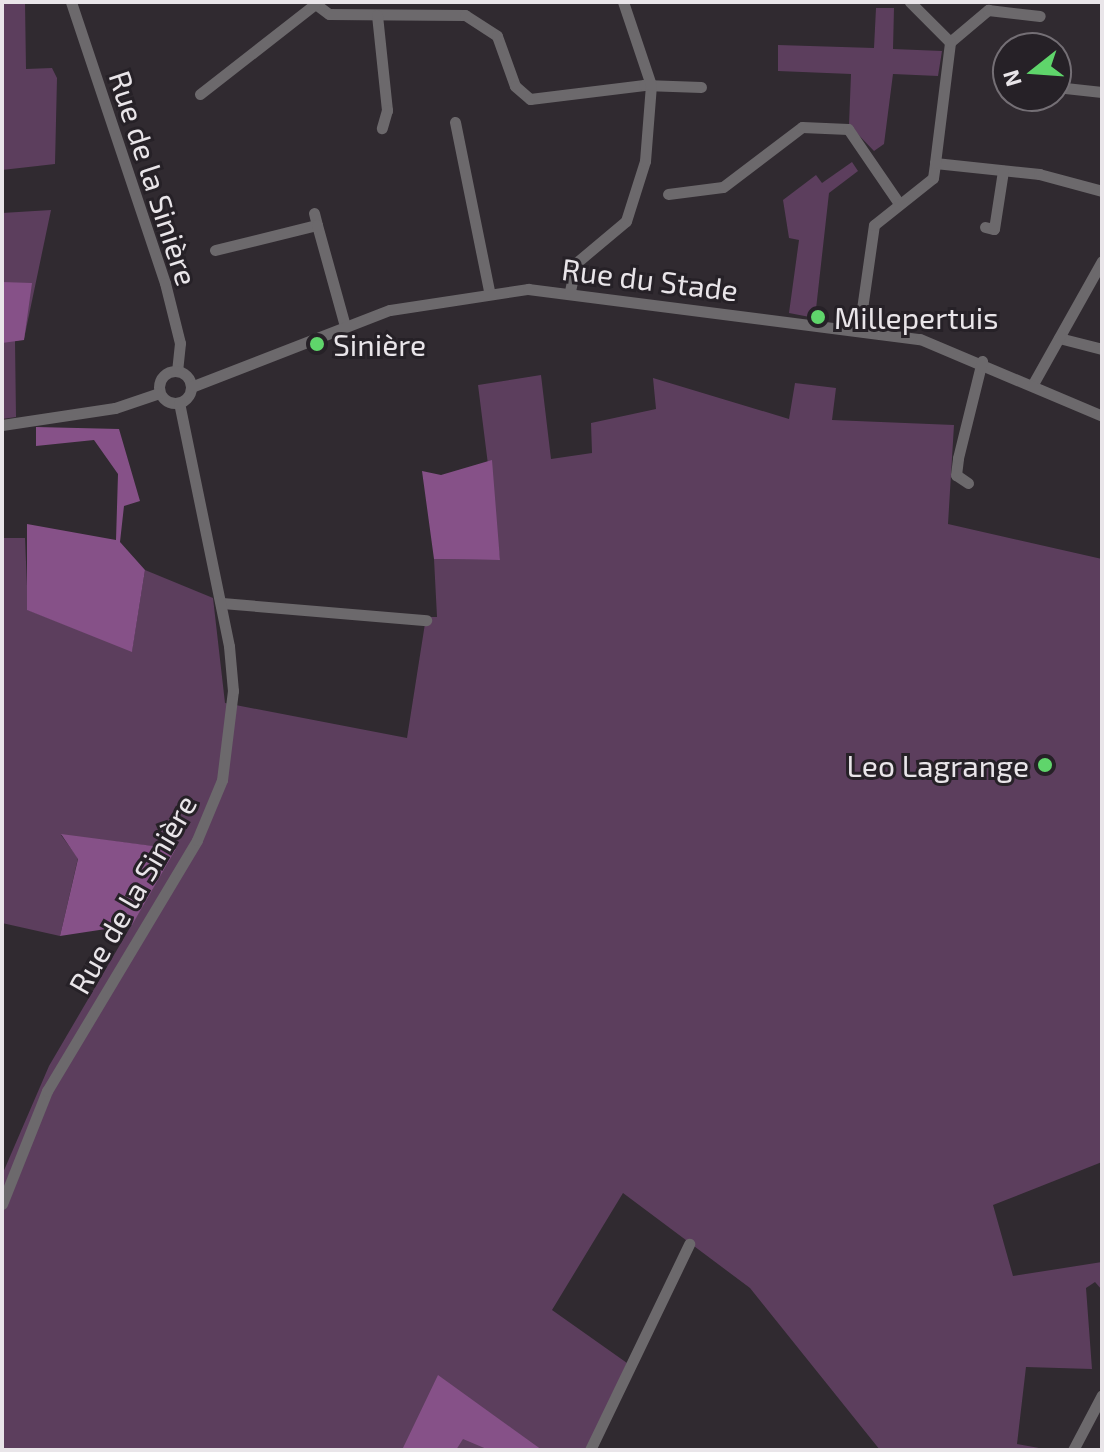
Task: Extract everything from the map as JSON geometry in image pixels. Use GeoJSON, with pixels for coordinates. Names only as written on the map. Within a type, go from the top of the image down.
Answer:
{"type":"FeatureCollection","features":[{"type":"Feature","properties":{"kind":"street","name":"Rue de la Sinière"},"geometry":{"type":"LineString","coordinates":[[71,2],[165,283],[180,343],[177,371]]}},
{"type":"Feature","properties":{"kind":"street"},"geometry":{"type":"LineString","coordinates":[[570,291],[576,263],[626,221],[637,193],[651,85],[623,2]]}},
{"type":"Feature","properties":{"kind":"street"},"geometry":{"type":"LineString","coordinates":[[910,2],[950,42]]}},
{"type":"Feature","properties":{"kind":"street"},"geometry":{"type":"LineString","coordinates":[[200,94],[314,4],[329,14],[465,15],[485,24],[515,86],[530,99],[651,85],[701,87]]}},
{"type":"Feature","properties":{"kind":"street"},"geometry":{"type":"LineString","coordinates":[[859,330],[874,225],[898,202],[933,178],[950,42],[988,10],[1040,16]]}},
{"type":"Feature","properties":{"kind":"street"},"geometry":{"type":"LineString","coordinates":[[377,15],[387,110],[382,128]]}},
{"type":"Feature","properties":{"kind":"street"},"geometry":{"type":"LineString","coordinates":[[1072,89],[1102,92]]}},
{"type":"Feature","properties":{"kind":"street"},"geometry":{"type":"LineString","coordinates":[[455,122],[489,291]]}},
{"type":"Feature","properties":{"kind":"street"},"geometry":{"type":"LineString","coordinates":[[668,194],[723,187],[802,127],[848,129],[898,202]]}},
{"type":"Feature","properties":{"kind":"street"},"geometry":{"type":"LineString","coordinates":[[935,163],[1003,171],[1102,191]]}},
{"type":"Feature","properties":{"kind":"street"},"geometry":{"type":"LineString","coordinates":[[985,227],[994,229],[1003,171]]}},
{"type":"Feature","properties":{"kind":"street"},"geometry":{"type":"LineString","coordinates":[[215,250],[315,219],[345,326]]}},
{"type":"Feature","properties":{"kind":"street"},"geometry":{"type":"LineString","coordinates":[[1033,384],[1102,261]]}},
{"type":"Feature","properties":{"kind":"street","name":"Rue du Stade"},"geometry":{"type":"LineString","coordinates":[[191,387],[345,326],[418,302],[489,291],[570,291],[859,330],[982,361],[1102,416]]}},
{"type":"Feature","properties":{"kind":"street"},"geometry":{"type":"LineString","coordinates":[[1059,338],[1102,349]]}},
{"type":"Feature","properties":{"kind":"street"},"geometry":{"type":"LineString","coordinates":[[968,483],[956,475],[982,361]]}},
{"type":"Feature","properties":{"kind":"street"},"geometry":{"type":"LineString","coordinates":[[2,425],[115,408],[159,393],[179,403],[191,387],[177,371],[162,377],[159,393]]}},
{"type":"Feature","properties":{"kind":"street","name":"Rue de la Sinière"},"geometry":{"type":"LineString","coordinates":[[2,1204],[47,1091],[197,840],[220,787],[233,691],[222,603],[179,403]]}},
{"type":"Feature","properties":{"kind":"street"},"geometry":{"type":"LineString","coordinates":[[222,603],[426,620]]}},
{"type":"Feature","properties":{"kind":"street"},"geometry":{"type":"LineString","coordinates":[[590,1450],[689,1244]]}},
{"type":"Feature","properties":{"kind":"street"},"geometry":{"type":"LineString","coordinates":[[1073,1450],[1102,1395]]}},
{"type":"Feature","properties":{"kind":"shaded area"},"geometry":{"type":"Polygon","coordinates":[[[25,2],[26,69],[52,68],[57,78],[55,164],[2,170],[2,4],[25,2]]]}},
{"type":"Feature","properties":{"kind":"shaded area"},"geometry":{"type":"Polygon","coordinates":[[[876,8],[894,8],[893,49],[942,51],[938,76],[893,74],[884,144],[874,151],[849,125],[851,74],[778,71],[778,45],[874,48],[876,8]]]}},
{"type":"Feature","properties":{"kind":"shaded area"},"geometry":{"type":"Polygon","coordinates":[[[852,162],[858,171],[829,193],[815,318],[789,313],[799,240],[789,238],[783,200],[816,175],[822,183],[852,162]]]}},
{"type":"Feature","properties":{"kind":"shaded area"},"geometry":{"type":"Polygon","coordinates":[[[51,210],[24,339],[15,341],[16,417],[2,419],[2,213],[51,210]]]}},
{"type":"Feature","properties":{"kind":"shaded area"},"geometry":{"type":"Polygon","coordinates":[[[2,282],[32,283],[24,340],[2,343],[2,282]]]}},
{"type":"Feature","properties":{"kind":"shaded area"},"geometry":{"type":"Polygon","coordinates":[[[541,375],[551,459],[592,453],[591,423],[656,409],[653,378],[789,419],[795,383],[836,388],[832,420],[954,425],[948,524],[1102,559],[1102,1162],[993,1205],[1013,1276],[1102,1262],[1102,1290],[1095,1282],[1086,1288],[1092,1369],[1026,1367],[1017,1444],[1050,1450],[880,1450],[750,1288],[623,1193],[552,1310],[627,1363],[587,1450],[2,1450],[2,1175],[49,1066],[176,849],[61,835],[78,858],[60,936],[2,923],[2,538],[25,538],[28,610],[132,651],[145,570],[213,598],[225,703],[407,738],[426,617],[437,617],[434,559],[500,560],[478,385],[541,375]]]}},
{"type":"Feature","properties":{"kind":"shaded area"},"geometry":{"type":"Polygon","coordinates":[[[36,427],[119,429],[140,501],[124,506],[120,542],[145,570],[132,652],[27,610],[27,524],[116,540],[118,474],[94,440],[36,446],[36,427]]]}},
{"type":"Feature","properties":{"kind":"shaded area"},"geometry":{"type":"Polygon","coordinates":[[[492,460],[500,560],[434,559],[422,471],[441,475],[492,460]]]}},
{"type":"Feature","properties":{"kind":"shaded area"},"geometry":{"type":"Polygon","coordinates":[[[61,834],[176,849],[132,925],[60,936],[78,859],[61,834]]]}},
{"type":"Feature","properties":{"kind":"shaded area"},"geometry":{"type":"Polygon","coordinates":[[[438,1375],[542,1450],[489,1450],[463,1439],[456,1450],[402,1450],[438,1375]]]}},
{"type":"Feature","properties":{"kind":"place","name":"Millepertuis"},"geometry":{"type":"Point","coordinates":[818,317]}},
{"type":"Feature","properties":{"kind":"place","name":"Sinière"},"geometry":{"type":"Point","coordinates":[317,344]}},
{"type":"Feature","properties":{"kind":"place","name":"Leo Lagrange"},"geometry":{"type":"Point","coordinates":[1045,765]}}]}
